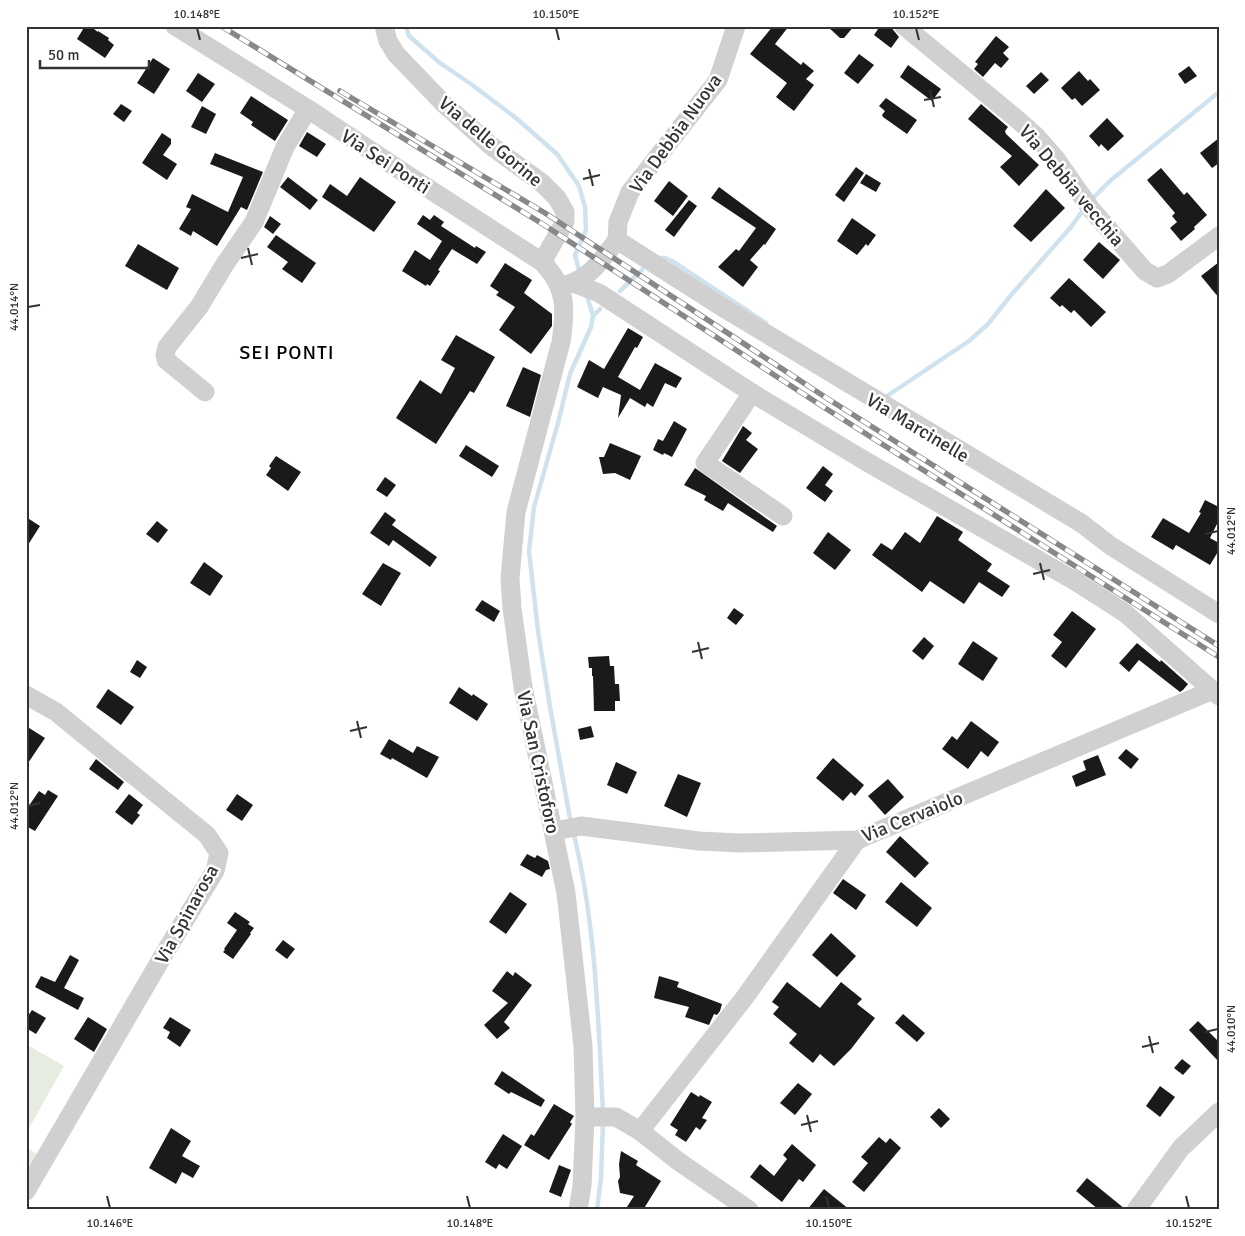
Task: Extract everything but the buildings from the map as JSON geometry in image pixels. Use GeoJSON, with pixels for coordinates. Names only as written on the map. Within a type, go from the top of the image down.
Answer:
{"type":"FeatureCollection","features":[{"type":"Feature","properties":{"kind":"street","name":"Via Sei Ponti"},"geometry":{"type":"LineString","coordinates":[[175,26],[308,109],[542,262],[566,285],[563,304],[564,320]]}},
{"type":"Feature","properties":{"kind":"street","name":"Via delle Gorine"},"geometry":{"type":"LineString","coordinates":[[384,26],[388,41],[396,54],[443,103],[490,145],[542,183],[557,198],[565,212],[564,222],[542,262]]}},
{"type":"Feature","properties":{"kind":"street","name":"Via Debbia Nuova"},"geometry":{"type":"LineString","coordinates":[[617,240],[618,222],[630,192],[718,80],[736,26]]}},
{"type":"Feature","properties":{"kind":"street","name":"Via Debbia vecchia"},"geometry":{"type":"LineString","coordinates":[[904,26],[1036,136],[1056,159],[1088,206],[1146,271],[1157,278],[1168,274],[1219,236]]}},
{"type":"Feature","properties":{"kind":"street"},"geometry":{"type":"LineString","coordinates":[[205,392],[166,360],[167,347],[199,306],[254,222],[285,147],[308,109]]}},
{"type":"Feature","properties":{"kind":"street"},"geometry":{"type":"LineString","coordinates":[[566,285],[593,270],[617,240]]}},
{"type":"Feature","properties":{"kind":"street","name":"Via Marcinelle"},"geometry":{"type":"LineString","coordinates":[[617,240],[730,312],[1080,524],[1111,546],[1219,614]]}},
{"type":"Feature","properties":{"kind":"street"},"geometry":{"type":"LineString","coordinates":[[566,285],[600,293],[752,393],[867,462],[1075,581],[1125,613],[1216,693]]}},
{"type":"Feature","properties":{"kind":"street","name":"Via San Cristoforo"},"geometry":{"type":"LineString","coordinates":[[564,320],[557,360],[516,512],[510,578],[512,608],[523,687],[557,830],[583,1046],[588,1117],[578,1210]]}},
{"type":"Feature","properties":{"kind":"street"},"geometry":{"type":"LineString","coordinates":[[752,393],[705,463],[783,516]]}},
{"type":"Feature","properties":{"kind":"street","name":"Via Cervaiolo"},"geometry":{"type":"LineString","coordinates":[[557,830],[581,826],[699,841],[740,843],[856,840],[1216,693]]}},
{"type":"Feature","properties":{"kind":"street","name":"Via Spinarosa"},"geometry":{"type":"LineString","coordinates":[[26,695],[56,712],[200,829],[207,835],[218,853],[215,871],[167,949],[26,1191]]}},
{"type":"Feature","properties":{"kind":"street"},"geometry":{"type":"LineString","coordinates":[[640,1131],[745,997],[856,840]]}},
{"type":"Feature","properties":{"kind":"street"},"geometry":{"type":"LineString","coordinates":[[1136,1210],[1181,1148],[1219,1112]]}},
{"type":"Feature","properties":{"kind":"street"},"geometry":{"type":"LineString","coordinates":[[588,1117],[616,1117],[640,1131],[678,1161],[749,1210]]}},
{"type":"Feature","properties":{"kind":"shaded area"},"geometry":{"type":"Polygon","coordinates":[[[26,1044],[64,1066],[26,1133],[26,1044]]]}},
{"type":"Feature","properties":{"kind":"shaded area"},"geometry":{"type":"Polygon","coordinates":[[[26,1147],[40,1156],[26,1180],[26,1147]]]}},
{"type":"Feature","properties":{"kind":"waterway"},"geometry":{"type":"LineString","coordinates":[[406,26],[409,36],[440,63],[516,118],[557,154],[579,186],[585,207],[586,230],[575,255],[580,274]]}},
{"type":"Feature","properties":{"kind":"waterway"},"geometry":{"type":"LineString","coordinates":[[1090,201],[1111,180],[1219,92]]}},
{"type":"Feature","properties":{"kind":"waterway"},"geometry":{"type":"LineString","coordinates":[[884,398],[969,341],[988,324],[1071,227],[1084,209]]}},
{"type":"Feature","properties":{"kind":"waterway"},"geometry":{"type":"LineString","coordinates":[[660,258],[672,261],[766,323]]}},
{"type":"Feature","properties":{"kind":"waterway"},"geometry":{"type":"LineString","coordinates":[[620,291],[642,270]]}},
{"type":"Feature","properties":{"kind":"waterway"},"geometry":{"type":"LineString","coordinates":[[571,824],[538,631],[529,551],[534,507],[570,374],[591,327],[593,316],[586,293]]}},
{"type":"Feature","properties":{"kind":"waterway"},"geometry":{"type":"LineString","coordinates":[[593,316],[600,309]]}},
{"type":"Feature","properties":{"kind":"waterway"},"geometry":{"type":"LineString","coordinates":[[573,831],[587,900],[595,971],[603,1112]]}},
{"type":"Feature","properties":{"kind":"waterway"},"geometry":{"type":"LineString","coordinates":[[597,1210],[601,1178],[603,1122]]}},
{"type":"Feature","properties":{"kind":"railway"},"geometry":{"type":"LineString","coordinates":[[221,26],[541,223],[825,408],[1219,657]]}},
{"type":"Feature","properties":{"kind":"railway"},"geometry":{"type":"LineString","coordinates":[[340,91],[545,213],[825,397],[1219,646]]}},
{"type":"Feature","properties":{"kind":"district","name":"SEI PONTI"},"geometry":{"type":"Point","coordinates":[287,352]}}]}
